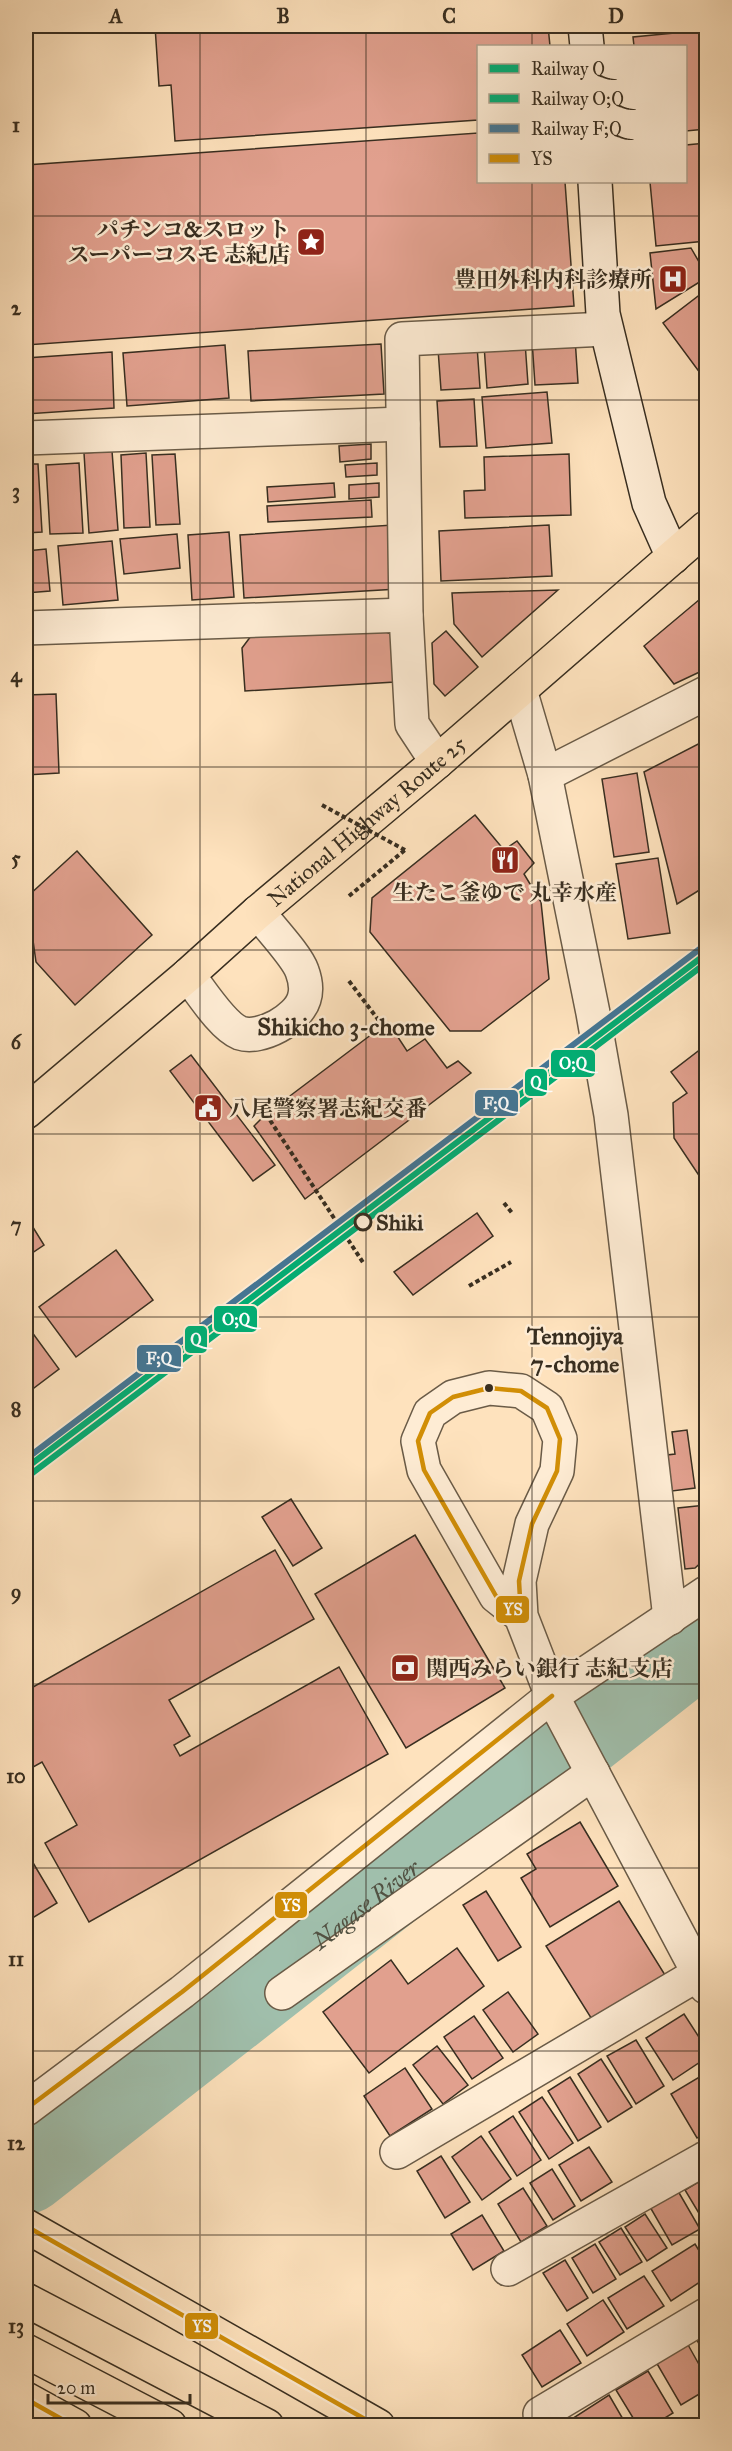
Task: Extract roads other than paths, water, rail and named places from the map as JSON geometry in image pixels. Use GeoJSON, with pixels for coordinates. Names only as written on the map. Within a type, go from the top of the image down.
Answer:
{"type":"FeatureCollection","features":[{"type":"Feature","properties":{"kind":"highway","name":"National Highway Route 25"},"geometry":{"type":"LineString","coordinates":[[26,1112],[188,975],[258,912],[437,762],[706,528]]}},
{"type":"Feature","properties":{"kind":"highway"},"geometry":{"type":"LineString","coordinates":[[26,2226],[378,2426]]}},
{"type":"Feature","properties":{"kind":"highway"},"geometry":{"type":"LineString","coordinates":[[26,2300],[267,2426]]}},
{"type":"Feature","properties":{"kind":"highway"},"geometry":{"type":"LineString","coordinates":[[26,2351],[170,2426]]}},
{"type":"Feature","properties":{"kind":"highway"},"geometry":{"type":"LineString","coordinates":[[26,2399],[75,2426]]}},
{"type":"Feature","properties":{"kind":"street"},"geometry":{"type":"LineString","coordinates":[[585,26],[587,45]]}},
{"type":"Feature","properties":{"kind":"street"},"geometry":{"type":"LineString","coordinates":[[595,183],[603,314],[606,329],[649,503],[673,557]]}},
{"type":"Feature","properties":{"kind":"street"},"geometry":{"type":"LineString","coordinates":[[437,762],[412,724],[406,615],[402,339],[606,329]]}},
{"type":"Feature","properties":{"kind":"street"},"geometry":{"type":"LineString","coordinates":[[26,438],[403,424]]}},
{"type":"Feature","properties":{"kind":"street"},"geometry":{"type":"LineString","coordinates":[[26,628],[406,615]]}},
{"type":"Feature","properties":{"kind":"street"},"geometry":{"type":"LineString","coordinates":[[520,690],[545,776],[593,1013],[611,1115],[670,1618]]}},
{"type":"Feature","properties":{"kind":"street"},"geometry":{"type":"LineString","coordinates":[[545,776],[706,693]]}},
{"type":"Feature","properties":{"kind":"street"},"geometry":{"type":"LineString","coordinates":[[188,975],[227,1025],[240,1033],[256,1035],[271,1031],[298,1010],[305,998],[302,969],[258,912]]}},
{"type":"Feature","properties":{"kind":"street"},"geometry":{"type":"LineString","coordinates":[[397,2152],[703,1980],[552,1696],[521,1616],[519,1581],[532,1524],[557,1471],[560,1439],[547,1407],[521,1391],[489,1388],[453,1396],[430,1413],[418,1441],[424,1470],[496,1596],[521,1616]]}},
{"type":"Feature","properties":{"kind":"street"},"geometry":{"type":"LineString","coordinates":[[26,2109],[182,1992],[552,1696],[706,1593]]}},
{"type":"Feature","properties":{"kind":"street"},"geometry":{"type":"LineString","coordinates":[[282,1993],[593,1773]]}},
{"type":"Feature","properties":{"kind":"street"},"geometry":{"type":"LineString","coordinates":[[508,2269],[706,2158]]}},
{"type":"Feature","properties":{"kind":"street"},"geometry":{"type":"LineString","coordinates":[[540,2414],[706,2315]]}},
{"type":"Feature","properties":{"kind":"waterway","name":"Nagase River"},"geometry":{"type":"LineString","coordinates":[[26,2171],[706,1638]]}},
{"type":"Feature","properties":{"kind":"rail line","name":"F;Q"},"geometry":{"type":"LineString","coordinates":[[26,1459],[701,948]]}},
{"type":"Feature","properties":{"kind":"rail line","name":"Q"},"geometry":{"type":"LineString","coordinates":[[26,1468],[706,954]]}},
{"type":"Feature","properties":{"kind":"rail line","name":"O;Q"},"geometry":{"type":"LineString","coordinates":[[31,1474],[706,963]]}},
{"type":"Feature","properties":{"kind":"place","name":"パチンコ&スロット スーパーコスモ 志紀店"},"geometry":{"type":"Point","coordinates":[311,242]}},
{"type":"Feature","properties":{"kind":"place","name":"豊田外科内科診療所"},"geometry":{"type":"Point","coordinates":[673,279]}},
{"type":"Feature","properties":{"kind":"place","name":"生たこ釜ゆで 丸幸水産"},"geometry":{"type":"Point","coordinates":[505,860]}},
{"type":"Feature","properties":{"kind":"place","name":"八尾警察署志紀交番"},"geometry":{"type":"Point","coordinates":[208,1108]}},
{"type":"Feature","properties":{"kind":"place","name":"Shiki"},"geometry":{"type":"Point","coordinates":[363,1222]}},
{"type":"Feature","properties":{"kind":"place","name":"関西みらい銀行 志紀支店"},"geometry":{"type":"Point","coordinates":[405,1668]}},
{"type":"Feature","properties":{"kind":"district","name":"Shikicho 3-chome"},"geometry":{"type":"Point","coordinates":[346,1027]}},
{"type":"Feature","properties":{"kind":"district","name":"Tennojiya 7-chome"},"geometry":{"type":"Point","coordinates":[575,1350]}}]}
